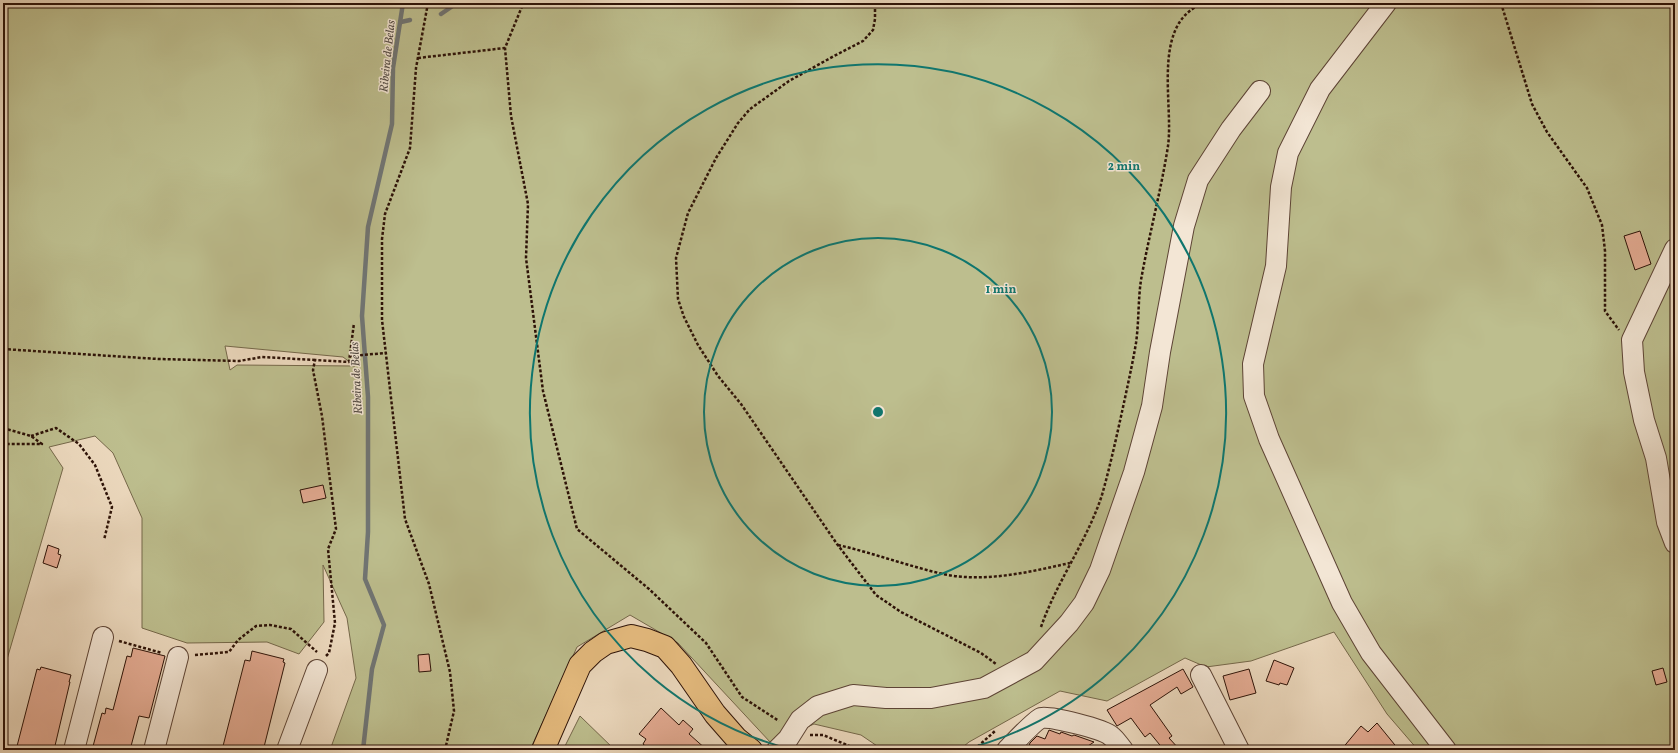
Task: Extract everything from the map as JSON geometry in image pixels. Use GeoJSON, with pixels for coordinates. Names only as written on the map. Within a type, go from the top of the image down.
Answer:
{"type":"FeatureCollection","features":[{"type":"Feature","properties":{"kind":"main road"},"geometry":{"type":"LineString","coordinates":[[543,750],[580,665],[593,652],[606,643],[631,636],[665,647],[681,665],[715,714],[736,738],[751,750]]}},
{"type":"Feature","properties":{"kind":"street"},"geometry":{"type":"LineString","coordinates":[[1386,3],[1320,89],[1288,153],[1281,187],[1276,266],[1253,364],[1254,396],[1268,439],[1342,603],[1371,653],[1446,750]]}},
{"type":"Feature","properties":{"kind":"street"},"geometry":{"type":"LineString","coordinates":[[786,740],[800,720],[818,706],[853,695],[886,698],[931,698],[984,688],[1009,676],[1034,661],[1069,623],[1084,603],[1100,570],[1134,472],[1152,406],[1160,352],[1184,226],[1198,180],[1231,128],[1260,91]]}},
{"type":"Feature","properties":{"kind":"street"},"geometry":{"type":"LineString","coordinates":[[1675,249],[1632,340],[1634,372],[1644,420],[1656,458],[1667,522],[1675,543]]}},
{"type":"Feature","properties":{"kind":"street"},"geometry":{"type":"LineString","coordinates":[[74,750],[103,637]]}},
{"type":"Feature","properties":{"kind":"street"},"geometry":{"type":"LineString","coordinates":[[154,750],[178,657]]}},
{"type":"Feature","properties":{"kind":"street"},"geometry":{"type":"LineString","coordinates":[[287,750],[320,664]]}},
{"type":"Feature","properties":{"kind":"street"},"geometry":{"type":"LineString","coordinates":[[1201,675],[1239,750]]}},
{"type":"Feature","properties":{"kind":"street"},"geometry":{"type":"LineString","coordinates":[[1007,750],[1035,722],[1041,718],[1054,718],[1098,730],[1110,735],[1123,750]]}},
{"type":"Feature","properties":{"kind":"path"},"geometry":{"type":"LineString","coordinates":[[428,3],[418,58],[410,148],[385,214],[382,239],[382,320],[405,519],[429,584],[450,672],[454,711],[446,750]]}},
{"type":"Feature","properties":{"kind":"path"},"geometry":{"type":"LineString","coordinates":[[526,3],[523,4],[505,48],[512,116],[528,204],[526,258],[543,391],[577,529],[649,589],[706,643],[742,697],[786,740],[802,735],[822,735],[859,750]]}},
{"type":"Feature","properties":{"kind":"path"},"geometry":{"type":"LineString","coordinates":[[1039,633],[1057,589],[1085,537],[1102,495],[1116,442],[1133,361],[1141,281],[1165,165],[1169,138],[1168,55],[1176,27],[1185,14],[1198,5],[1205,3]]}},
{"type":"Feature","properties":{"kind":"path"},"geometry":{"type":"LineString","coordinates":[[1300,3],[1321,3]]}},
{"type":"Feature","properties":{"kind":"path"},"geometry":{"type":"LineString","coordinates":[[1501,3],[1532,104],[1547,132],[1587,188],[1602,225],[1605,251],[1605,311],[1616,328],[1632,340]]}},
{"type":"Feature","properties":{"kind":"path"},"geometry":{"type":"LineString","coordinates":[[875,9],[873,30],[863,41],[789,81],[750,109],[738,123],[716,158],[688,213],[676,258],[678,299],[684,317],[698,345],[718,376],[741,404],[837,544],[876,595],[901,612],[981,654],[1006,670],[1009,676]]}},
{"type":"Feature","properties":{"kind":"path"},"geometry":{"type":"LineString","coordinates":[[418,58],[505,48]]}},
{"type":"Feature","properties":{"kind":"path"},"geometry":{"type":"LineString","coordinates":[[3,349],[158,359],[239,361],[262,357],[349,362],[354,323]]}},
{"type":"Feature","properties":{"kind":"path"},"geometry":{"type":"LineString","coordinates":[[350,356],[386,354]]}},
{"type":"Feature","properties":{"kind":"path"},"geometry":{"type":"LineString","coordinates":[[103,637],[178,657],[229,652],[238,640],[256,626],[270,625],[291,629],[320,664],[329,653],[335,623],[328,548],[336,529],[322,416],[313,370],[315,360]]}},
{"type":"Feature","properties":{"kind":"path"},"geometry":{"type":"LineString","coordinates":[[3,428],[31,436],[42,444],[3,444]]}},
{"type":"Feature","properties":{"kind":"path"},"geometry":{"type":"LineString","coordinates":[[31,436],[56,428],[79,444],[95,465],[112,507],[104,540]]}},
{"type":"Feature","properties":{"kind":"path"},"geometry":{"type":"LineString","coordinates":[[837,544],[871,552],[944,574],[962,576],[1017,575],[1070,563]]}},
{"type":"Feature","properties":{"kind":"path"},"geometry":{"type":"LineString","coordinates":[[974,750],[995,731]]}},
{"type":"Feature","properties":{"kind":"green space"},"geometry":{"type":"Polygon","coordinates":[[[3,3],[1351,3],[1352,6],[1358,3],[1675,3],[1675,750],[1418,750],[1387,714],[1334,632],[1251,661],[1206,667],[1185,658],[1107,701],[1060,691],[969,742],[959,750],[883,750],[861,735],[814,724],[771,743],[678,643],[630,615],[577,647],[530,750],[330,750],[356,678],[347,618],[323,565],[324,622],[299,654],[267,642],[187,643],[142,628],[142,518],[113,453],[95,436],[49,447],[63,468],[3,673],[3,3]],[[225,346],[230,370],[237,365],[355,366],[343,357],[225,346]]]}},
{"type":"Feature","properties":{"kind":"green space"},"geometry":{"type":"Polygon","coordinates":[[[580,716],[615,750],[563,750],[580,716]]]}},
{"type":"Feature","properties":{"kind":"building"},"geometry":{"type":"Polygon","coordinates":[[[1640,231],[1651,264],[1635,270],[1624,236],[1640,231]]]}},
{"type":"Feature","properties":{"kind":"building"},"geometry":{"type":"Polygon","coordinates":[[[323,485],[326,498],[303,503],[300,490],[323,485]]]}},
{"type":"Feature","properties":{"kind":"building"},"geometry":{"type":"Polygon","coordinates":[[[48,545],[59,549],[58,554],[61,555],[57,568],[43,563],[48,545]]]}},
{"type":"Feature","properties":{"kind":"building"},"geometry":{"type":"Polygon","coordinates":[[[133,648],[165,656],[149,718],[139,716],[130,750],[92,750],[102,713],[105,714],[106,708],[113,710],[127,656],[131,657],[133,648]]]}},
{"type":"Feature","properties":{"kind":"building"},"geometry":{"type":"Polygon","coordinates":[[[252,651],[284,659],[283,662],[285,663],[264,747],[261,746],[260,750],[222,750],[245,660],[250,661],[252,651]]]}},
{"type":"Feature","properties":{"kind":"building"},"geometry":{"type":"Polygon","coordinates":[[[429,654],[431,671],[419,672],[418,655],[429,654]]]}},
{"type":"Feature","properties":{"kind":"building"},"geometry":{"type":"Polygon","coordinates":[[[1274,660],[1294,668],[1287,685],[1280,683],[1279,685],[1266,681],[1274,660]]]}},
{"type":"Feature","properties":{"kind":"building"},"geometry":{"type":"Polygon","coordinates":[[[41,667],[71,675],[54,750],[16,750],[37,669],[40,670],[41,667]]]}},
{"type":"Feature","properties":{"kind":"building"},"geometry":{"type":"Polygon","coordinates":[[[1663,668],[1667,682],[1656,685],[1652,671],[1663,668]]]}},
{"type":"Feature","properties":{"kind":"building"},"geometry":{"type":"Polygon","coordinates":[[[1183,669],[1193,687],[1181,694],[1177,687],[1150,705],[1172,736],[1169,738],[1180,750],[1164,750],[1150,733],[1145,737],[1131,718],[1117,726],[1107,710],[1183,669]]]}},
{"type":"Feature","properties":{"kind":"building"},"geometry":{"type":"Polygon","coordinates":[[[1249,669],[1256,693],[1230,700],[1223,676],[1249,669]]]}},
{"type":"Feature","properties":{"kind":"building"},"geometry":{"type":"Polygon","coordinates":[[[661,708],[679,725],[683,720],[693,729],[689,734],[707,750],[650,750],[643,744],[646,739],[639,734],[661,708]]]}},
{"type":"Feature","properties":{"kind":"building"},"geometry":{"type":"Polygon","coordinates":[[[1377,723],[1399,750],[1341,750],[1361,726],[1368,732],[1377,723]]]}},
{"type":"Feature","properties":{"kind":"building"},"geometry":{"type":"Polygon","coordinates":[[[1049,730],[1060,734],[1061,732],[1072,736],[1074,735],[1094,742],[1082,750],[1027,750],[1030,743],[1037,736],[1045,739],[1049,730]]]}},
{"type":"Feature","properties":{"kind":"waterway","name":"Ribeira de Belas"},"geometry":{"type":"LineString","coordinates":[[363,750],[372,669],[384,625],[365,579],[368,532],[368,397],[362,316],[368,227],[392,124],[393,68],[403,3]]}},
{"type":"Feature","properties":{"kind":"waterway"},"geometry":{"type":"LineString","coordinates":[[441,14],[457,3]]}},
{"type":"Feature","properties":{"kind":"waterway"},"geometry":{"type":"LineString","coordinates":[[401,22],[410,20]]}}]}
